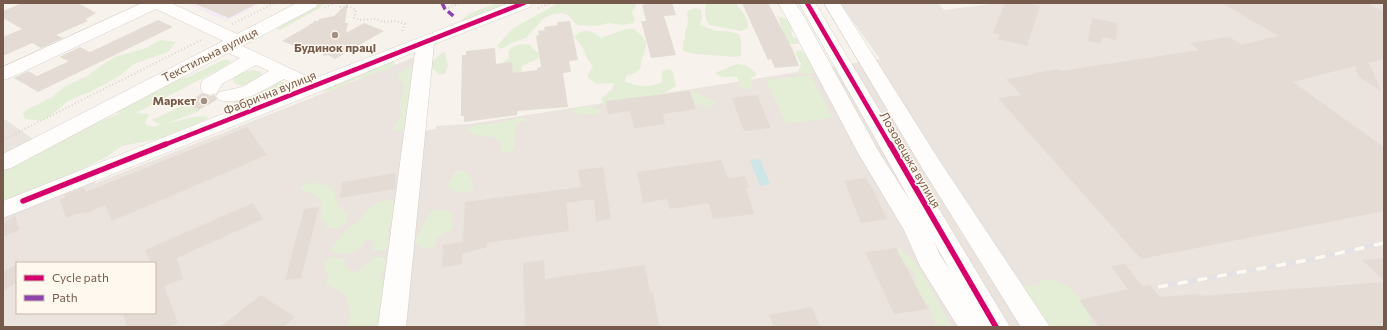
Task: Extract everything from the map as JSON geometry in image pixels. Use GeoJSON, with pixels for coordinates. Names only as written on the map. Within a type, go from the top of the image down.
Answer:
{"type":"FeatureCollection","features":[{"type":"Feature","properties":{"kind":"street"},"geometry":{"type":"LineString","coordinates":[[3,74],[156,3],[228,39],[255,58],[314,86]]}},
{"type":"Feature","properties":{"kind":"street","name":"Текстильна вулиця"},"geometry":{"type":"LineString","coordinates":[[3,163],[228,39],[310,3]]}},
{"type":"Feature","properties":{"kind":"street"},"geometry":{"type":"LineString","coordinates":[[786,3],[793,13],[869,153],[916,229],[929,259],[972,327]]}},
{"type":"Feature","properties":{"kind":"street","name":"Лозовецька вулиця"},"geometry":{"type":"LineString","coordinates":[[807,3],[996,327]]}},
{"type":"Feature","properties":{"kind":"street"},"geometry":{"type":"LineString","coordinates":[[832,3],[933,168],[1036,327]]}},
{"type":"Feature","properties":{"kind":"street","name":"Фабрична вулиця"},"geometry":{"type":"LineString","coordinates":[[13,205],[425,41],[530,6]]}},
{"type":"Feature","properties":{"kind":"street"},"geometry":{"type":"LineString","coordinates":[[392,327],[425,41]]}},
{"type":"Feature","properties":{"kind":"street"},"geometry":{"type":"LineString","coordinates":[[255,58],[210,84],[218,92],[248,90],[284,71]]}},
{"type":"Feature","properties":{"kind":"path"},"geometry":{"type":"LineString","coordinates":[[3,140],[228,39],[275,3]]}},
{"type":"Feature","properties":{"kind":"path"},"geometry":{"type":"LineString","coordinates":[[339,3],[341,11]]}},
{"type":"Feature","properties":{"kind":"path"},"geometry":{"type":"LineString","coordinates":[[445,10],[462,3]]}},
{"type":"Feature","properties":{"kind":"path"},"geometry":{"type":"LineString","coordinates":[[530,6],[551,3]]}},
{"type":"Feature","properties":{"kind":"path"},"geometry":{"type":"LineString","coordinates":[[340,7],[350,7],[356,10],[354,18],[361,20],[376,19],[382,22],[396,21],[405,24],[402,31]]}},
{"type":"Feature","properties":{"kind":"shaded area"},"geometry":{"type":"Polygon","coordinates":[[[185,3],[262,3],[226,21],[185,3]]]}},
{"type":"Feature","properties":{"kind":"shaded area"},"geometry":{"type":"Polygon","coordinates":[[[840,3],[938,3],[944,10],[998,3],[1384,3],[1384,327],[3,327],[3,118],[96,183],[415,57],[403,134],[436,129],[436,126],[470,124],[880,59],[840,3]]]}},
{"type":"Feature","properties":{"kind":"green space"},"geometry":{"type":"Polygon","coordinates":[[[321,3],[331,3],[322,5],[320,8],[280,30],[275,28],[321,3]]]}},
{"type":"Feature","properties":{"kind":"green space"},"geometry":{"type":"Polygon","coordinates":[[[496,3],[515,3],[465,22],[461,20],[469,14],[496,3]]]}},
{"type":"Feature","properties":{"kind":"green space"},"geometry":{"type":"Polygon","coordinates":[[[558,3],[635,3],[636,6],[632,12],[635,19],[633,23],[623,25],[609,23],[597,26],[577,25],[568,15],[562,13],[553,14],[543,19],[526,38],[511,43],[500,49],[497,46],[512,29],[558,3]]]}},
{"type":"Feature","properties":{"kind":"green space"},"geometry":{"type":"Polygon","coordinates":[[[703,3],[737,3],[737,6],[747,19],[748,28],[741,31],[710,25],[707,22],[705,15],[706,5],[703,3]]]}},
{"type":"Feature","properties":{"kind":"green space"},"geometry":{"type":"Polygon","coordinates":[[[696,8],[701,10],[702,19],[700,25],[716,31],[728,31],[739,34],[741,40],[741,56],[735,57],[695,54],[683,51],[685,31],[688,24],[687,11],[696,8]]]}},
{"type":"Feature","properties":{"kind":"green space"},"geometry":{"type":"Polygon","coordinates":[[[778,17],[785,18],[791,25],[792,36],[798,40],[798,44],[790,44],[785,38],[778,17]]]}},
{"type":"Feature","properties":{"kind":"green space"},"geometry":{"type":"Polygon","coordinates":[[[625,29],[634,29],[645,40],[646,47],[641,61],[641,68],[635,73],[626,76],[625,82],[635,85],[652,86],[662,82],[662,71],[670,69],[673,72],[676,86],[661,97],[610,105],[603,104],[601,98],[612,89],[614,83],[597,84],[588,78],[588,74],[593,66],[588,60],[583,48],[574,37],[580,32],[588,31],[595,33],[601,38],[625,29]]]}},
{"type":"Feature","properties":{"kind":"green space"},"geometry":{"type":"Polygon","coordinates":[[[160,40],[176,42],[168,52],[134,64],[118,77],[92,91],[68,101],[50,116],[41,121],[25,119],[23,113],[26,110],[52,97],[64,87],[89,75],[115,57],[146,48],[160,40]]]}},
{"type":"Feature","properties":{"kind":"green space"},"geometry":{"type":"Polygon","coordinates":[[[524,44],[530,45],[534,50],[541,54],[537,59],[522,66],[521,77],[512,79],[513,69],[503,62],[509,58],[508,51],[514,46],[524,44]]]}},
{"type":"Feature","properties":{"kind":"green space"},"geometry":{"type":"Polygon","coordinates":[[[801,50],[809,59],[816,72],[815,73],[797,74],[801,64],[796,55],[796,51],[801,50]]]}},
{"type":"Feature","properties":{"kind":"green space"},"geometry":{"type":"Polygon","coordinates":[[[445,52],[448,66],[445,74],[439,75],[434,70],[425,69],[440,55],[445,52]]]}},
{"type":"Feature","properties":{"kind":"green space"},"geometry":{"type":"Polygon","coordinates":[[[223,60],[229,60],[231,62],[136,113],[149,114],[145,124],[153,127],[160,125],[152,120],[186,104],[200,111],[165,124],[193,117],[207,116],[207,119],[168,137],[122,146],[105,158],[82,169],[3,200],[3,172],[97,122],[119,114],[115,112],[174,81],[192,75],[223,60]]]}},
{"type":"Feature","properties":{"kind":"green space"},"geometry":{"type":"Polygon","coordinates":[[[383,62],[394,62],[394,66],[387,70],[357,79],[329,92],[319,91],[383,62]]]}},
{"type":"Feature","properties":{"kind":"green space"},"geometry":{"type":"Polygon","coordinates":[[[736,64],[746,65],[755,72],[756,76],[751,78],[753,88],[750,90],[740,87],[737,77],[722,77],[715,73],[736,64]]]}},
{"type":"Feature","properties":{"kind":"green space"},"geometry":{"type":"Polygon","coordinates":[[[413,66],[413,86],[410,90],[407,130],[395,130],[394,128],[401,114],[399,104],[404,89],[403,83],[397,78],[401,71],[413,66]]]}},
{"type":"Feature","properties":{"kind":"green space"},"geometry":{"type":"Polygon","coordinates":[[[254,70],[261,72],[262,76],[245,85],[238,85],[234,83],[233,79],[237,75],[254,70]]]}},
{"type":"Feature","properties":{"kind":"green space"},"geometry":{"type":"Polygon","coordinates":[[[810,75],[833,118],[786,124],[766,80],[810,75]]]}},
{"type":"Feature","properties":{"kind":"green space"},"geometry":{"type":"Polygon","coordinates":[[[280,81],[286,83],[279,91],[236,106],[233,102],[267,89],[270,85],[280,81]]]}},
{"type":"Feature","properties":{"kind":"green space"},"geometry":{"type":"Polygon","coordinates":[[[688,91],[692,91],[716,102],[710,108],[703,106],[687,99],[688,91]]]}},
{"type":"Feature","properties":{"kind":"green space"},"geometry":{"type":"Polygon","coordinates":[[[590,106],[602,110],[599,113],[591,115],[571,112],[575,108],[590,106]]]}},
{"type":"Feature","properties":{"kind":"green space"},"geometry":{"type":"Polygon","coordinates":[[[521,117],[527,121],[516,123],[514,148],[511,152],[503,153],[497,140],[493,137],[472,134],[465,130],[470,126],[503,122],[521,117]]]}},
{"type":"Feature","properties":{"kind":"green space"},"geometry":{"type":"Polygon","coordinates":[[[456,171],[467,171],[474,185],[472,191],[459,193],[450,189],[448,184],[456,171]]]}},
{"type":"Feature","properties":{"kind":"green space"},"geometry":{"type":"Polygon","coordinates":[[[312,182],[332,187],[338,205],[349,215],[346,223],[340,228],[327,228],[326,222],[320,218],[321,206],[319,199],[312,194],[301,190],[301,187],[312,182]]]}},
{"type":"Feature","properties":{"kind":"green space"},"geometry":{"type":"Polygon","coordinates":[[[388,200],[395,202],[395,218],[388,230],[390,245],[382,251],[378,251],[372,249],[373,240],[370,239],[366,241],[356,252],[335,254],[331,249],[347,229],[359,222],[368,209],[379,202],[388,200]]]}},
{"type":"Feature","properties":{"kind":"green space"},"geometry":{"type":"Polygon","coordinates":[[[436,209],[452,211],[453,229],[438,237],[434,247],[425,249],[420,247],[415,240],[430,213],[436,209]]]}},
{"type":"Feature","properties":{"kind":"green space"},"geometry":{"type":"Polygon","coordinates":[[[900,247],[918,266],[952,327],[934,327],[935,324],[929,305],[913,295],[916,275],[898,256],[898,250],[900,247]]]}},
{"type":"Feature","properties":{"kind":"green space"},"geometry":{"type":"Polygon","coordinates":[[[331,257],[345,260],[347,269],[355,272],[363,268],[374,257],[383,257],[387,262],[381,278],[390,287],[387,327],[348,327],[351,311],[345,294],[326,284],[328,274],[324,263],[331,257]]]}},
{"type":"Feature","properties":{"kind":"green space"},"geometry":{"type":"Polygon","coordinates":[[[1044,279],[1062,283],[1077,294],[1087,309],[1091,327],[1046,327],[1022,286],[1037,285],[1044,279]]]}},
{"type":"Feature","properties":{"kind":"water"},"geometry":{"type":"Polygon","coordinates":[[[760,159],[770,184],[760,186],[750,160],[760,159]]]}},
{"type":"Feature","properties":{"kind":"building"},"geometry":{"type":"Polygon","coordinates":[[[22,3],[78,3],[96,13],[86,19],[88,21],[56,35],[63,38],[41,48],[32,43],[3,56],[3,37],[22,29],[3,18],[3,11],[22,3]]]}},
{"type":"Feature","properties":{"kind":"building"},"geometry":{"type":"Polygon","coordinates":[[[193,3],[258,3],[229,18],[193,3]]]}},
{"type":"Feature","properties":{"kind":"building","name":"Будинок праці"},"geometry":{"type":"Polygon","coordinates":[[[348,3],[345,23],[348,23],[346,33],[364,23],[384,31],[335,59],[328,55],[323,56],[323,53],[305,45],[300,48],[282,41],[314,21],[334,16],[348,3]]]}},
{"type":"Feature","properties":{"kind":"building"},"geometry":{"type":"Polygon","coordinates":[[[649,3],[672,3],[676,15],[664,16],[676,55],[651,58],[641,21],[646,21],[642,5],[649,3]]]}},
{"type":"Feature","properties":{"kind":"building"},"geometry":{"type":"Polygon","coordinates":[[[742,3],[768,3],[793,50],[799,66],[775,68],[771,59],[768,60],[742,3]]]}},
{"type":"Feature","properties":{"kind":"building"},"geometry":{"type":"Polygon","coordinates":[[[1005,3],[1027,3],[1040,6],[1027,46],[998,39],[1000,35],[993,33],[1005,3]]]}},
{"type":"Feature","properties":{"kind":"building"},"geometry":{"type":"Polygon","coordinates":[[[1222,3],[1366,3],[1384,12],[1384,59],[1369,63],[1381,91],[1359,77],[1355,66],[1293,82],[1384,147],[1384,211],[1141,259],[998,98],[1021,95],[1006,79],[1059,69],[1061,71],[1199,50],[1190,43],[1230,37],[1241,45],[1278,36],[1222,3]]]}},
{"type":"Feature","properties":{"kind":"building"},"geometry":{"type":"Polygon","coordinates":[[[1092,18],[1118,23],[1116,40],[1102,37],[1101,43],[1088,41],[1092,18]]]}},
{"type":"Feature","properties":{"kind":"building"},"geometry":{"type":"Polygon","coordinates":[[[158,20],[173,27],[38,92],[14,78],[28,71],[37,76],[69,61],[59,57],[80,47],[90,52],[158,20]]]}},
{"type":"Feature","properties":{"kind":"building"},"geometry":{"type":"Polygon","coordinates":[[[570,21],[578,60],[569,61],[571,72],[563,73],[568,107],[517,111],[517,115],[464,122],[464,116],[461,116],[462,55],[466,55],[466,51],[495,48],[496,64],[512,62],[513,73],[537,70],[537,68],[541,67],[536,36],[539,35],[538,31],[545,30],[544,27],[558,25],[557,22],[570,21]]]}},
{"type":"Feature","properties":{"kind":"building"},"geometry":{"type":"Polygon","coordinates":[[[690,91],[696,109],[663,114],[665,124],[634,128],[630,111],[608,114],[606,101],[690,91]]]}},
{"type":"Feature","properties":{"kind":"building"},"geometry":{"type":"Polygon","coordinates":[[[202,93],[210,96],[215,95],[217,100],[199,110],[186,104],[202,93]]]}},
{"type":"Feature","properties":{"kind":"building"},"geometry":{"type":"Polygon","coordinates":[[[757,95],[771,128],[744,131],[732,98],[757,95]]]}},
{"type":"Feature","properties":{"kind":"building"},"geometry":{"type":"Polygon","coordinates":[[[247,127],[267,155],[112,221],[105,205],[84,214],[83,212],[66,218],[60,200],[65,198],[64,195],[84,187],[86,192],[247,127]]]}},
{"type":"Feature","properties":{"kind":"building"},"geometry":{"type":"Polygon","coordinates":[[[721,160],[728,178],[745,176],[749,188],[746,188],[754,214],[713,219],[709,203],[670,209],[667,199],[643,203],[637,172],[721,160]]]}},
{"type":"Feature","properties":{"kind":"building"},"geometry":{"type":"Polygon","coordinates":[[[603,167],[611,219],[596,221],[594,199],[566,203],[569,231],[486,243],[487,247],[462,254],[462,264],[442,267],[443,245],[463,242],[465,202],[581,187],[578,170],[603,167]]]}},
{"type":"Feature","properties":{"kind":"building"},"geometry":{"type":"Polygon","coordinates":[[[396,173],[395,189],[340,198],[342,182],[396,173]]]}},
{"type":"Feature","properties":{"kind":"building"},"geometry":{"type":"Polygon","coordinates":[[[866,178],[887,219],[861,223],[844,181],[866,178]]]}},
{"type":"Feature","properties":{"kind":"building"},"geometry":{"type":"Polygon","coordinates":[[[253,203],[263,219],[177,258],[183,279],[164,286],[178,323],[170,327],[127,327],[123,314],[156,314],[156,262],[151,262],[145,250],[253,203]]]}},
{"type":"Feature","properties":{"kind":"building"},"geometry":{"type":"Polygon","coordinates":[[[319,207],[301,278],[285,280],[304,209],[319,207]]]}},
{"type":"Feature","properties":{"kind":"building"},"geometry":{"type":"Polygon","coordinates":[[[15,215],[19,230],[3,237],[3,224],[15,215]]]}},
{"type":"Feature","properties":{"kind":"building"},"geometry":{"type":"Polygon","coordinates":[[[896,248],[928,309],[894,314],[865,252],[896,248]]]}},
{"type":"Feature","properties":{"kind":"building"},"geometry":{"type":"Polygon","coordinates":[[[1384,258],[1384,281],[1362,260],[1384,258]]]}},
{"type":"Feature","properties":{"kind":"building"},"geometry":{"type":"Polygon","coordinates":[[[544,260],[545,279],[645,265],[650,293],[653,292],[659,327],[525,327],[523,263],[544,260]]]}},
{"type":"Feature","properties":{"kind":"building"},"geometry":{"type":"Polygon","coordinates":[[[1125,264],[1142,286],[1150,285],[1160,297],[1200,294],[1201,296],[1384,282],[1384,326],[1099,327],[1079,300],[1128,289],[1111,266],[1125,264]]]}},
{"type":"Feature","properties":{"kind":"building"},"geometry":{"type":"Polygon","coordinates":[[[16,265],[16,283],[3,291],[3,272],[16,265]]]}},
{"type":"Feature","properties":{"kind":"building"},"geometry":{"type":"Polygon","coordinates":[[[261,295],[295,317],[283,327],[220,327],[261,295]]]}},
{"type":"Feature","properties":{"kind":"building"},"geometry":{"type":"Polygon","coordinates":[[[812,307],[820,327],[774,327],[769,315],[812,307]]]}},
{"type":"Feature","properties":{"kind":"railway"},"geometry":{"type":"LineString","coordinates":[[1158,287],[1308,260],[1384,243]]}},
{"type":"Feature","properties":{"kind":"marked path"},"geometry":{"type":"LineString","coordinates":[[442,3],[445,9],[456,18]]}},
{"type":"Feature","properties":{"kind":"cycle path"},"geometry":{"type":"LineString","coordinates":[[23,201],[524,3]]}},
{"type":"Feature","properties":{"kind":"cycle path"},"geometry":{"type":"LineString","coordinates":[[807,3],[996,327]]}},
{"type":"Feature","properties":{"kind":"place","name":"Будинок праці"},"geometry":{"type":"Point","coordinates":[335,35]}},
{"type":"Feature","properties":{"kind":"place","name":"Маркет"},"geometry":{"type":"Point","coordinates":[204,101]}}]}
